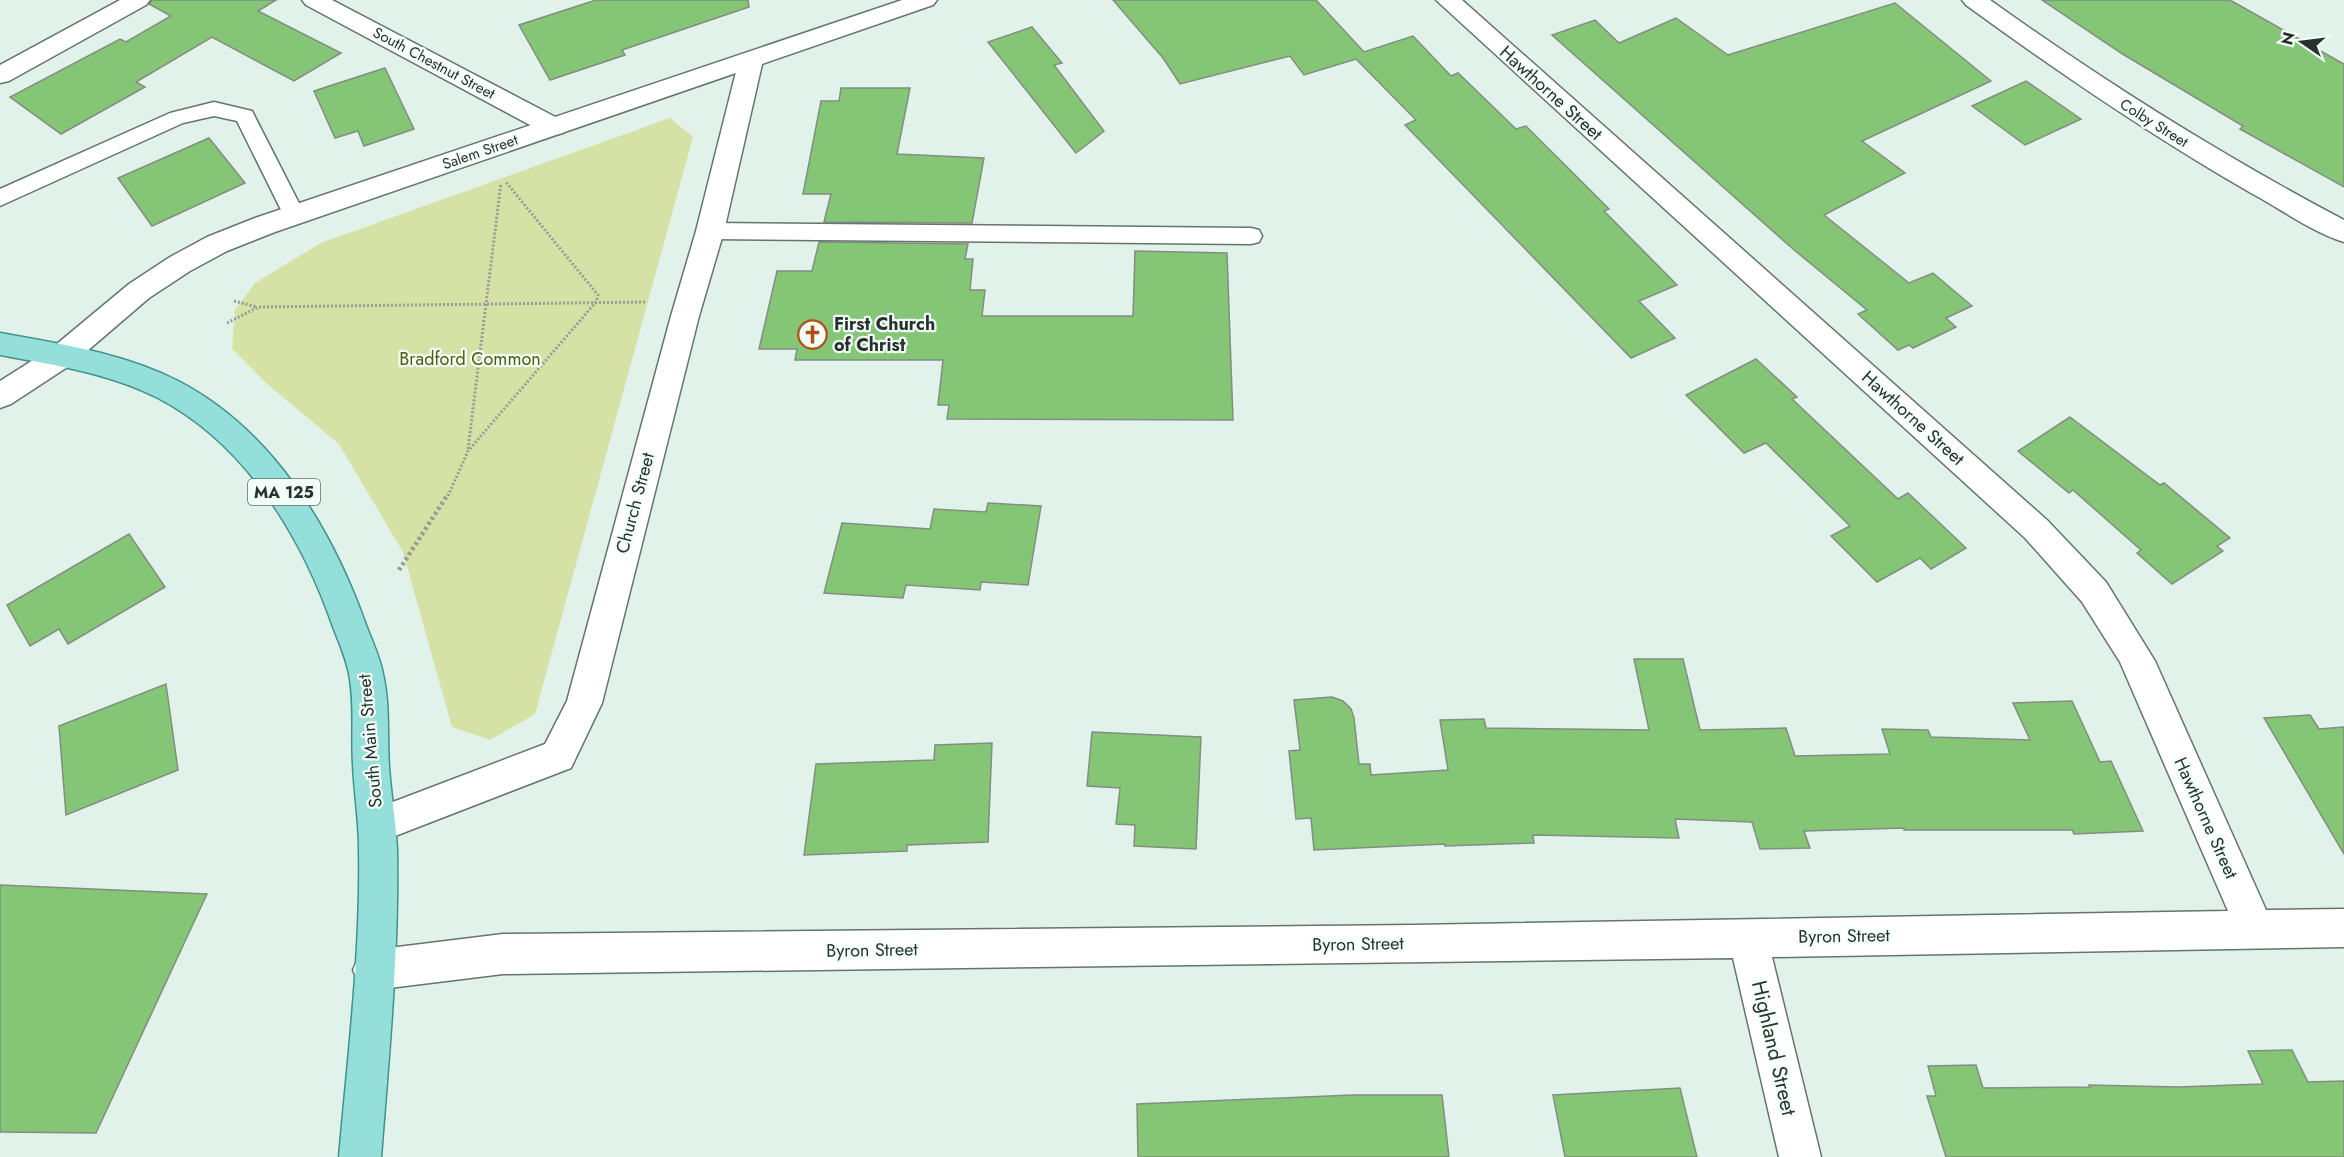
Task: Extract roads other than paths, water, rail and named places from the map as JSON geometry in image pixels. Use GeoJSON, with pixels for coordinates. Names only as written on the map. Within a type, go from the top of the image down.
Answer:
{"type":"FeatureCollection","features":[{"type":"Feature","properties":{"kind":"main road","name":"South Main Street"},"geometry":{"type":"LineString","coordinates":[[0,344],[102,363],[162,387],[192,404],[238,441],[283,490],[317,547],[343,602],[367,678],[371,765],[377,825],[378,862],[373,970],[360,1157]]}},
{"type":"Feature","properties":{"kind":"street"},"geometry":{"type":"LineString","coordinates":[[4,68],[138,0]]}},
{"type":"Feature","properties":{"kind":"street","name":"South Chestnut Street"},"geometry":{"type":"LineString","coordinates":[[314,0],[554,127]]}},
{"type":"Feature","properties":{"kind":"street","name":"Salem Street"},"geometry":{"type":"LineString","coordinates":[[0,396],[62,356],[139,291],[180,264],[217,244],[294,215],[925,0]]}},
{"type":"Feature","properties":{"kind":"street","name":"Hawthorne Street"},"geometry":{"type":"LineString","coordinates":[[1448,0],[2027,521],[2094,592],[2121,632],[2143,672],[2255,929]]}},
{"type":"Feature","properties":{"kind":"street","name":"Colby Street"},"geometry":{"type":"LineString","coordinates":[[1974,0],[2091,83],[2167,132],[2271,194],[2344,232]]}},
{"type":"Feature","properties":{"kind":"street","name":"Church Street"},"geometry":{"type":"LineString","coordinates":[[377,825],[558,756],[584,703],[606,613],[710,231],[751,60]]}},
{"type":"Feature","properties":{"kind":"street","name":"Byron Street"},"geometry":{"type":"LineString","coordinates":[[373,970],[503,954],[2344,928]]}},
{"type":"Feature","properties":{"kind":"street","name":"Highland Street"},"geometry":{"type":"LineString","coordinates":[[1748,938],[1800,1157]]}},
{"type":"Feature","properties":{"kind":"lane"},"geometry":{"type":"LineString","coordinates":[[0,198],[177,118],[214,109],[245,116],[294,215]]}},
{"type":"Feature","properties":{"kind":"lane"},"geometry":{"type":"LineString","coordinates":[[710,231],[1251,236]]}},
{"type":"Feature","properties":{"kind":"place","name":"First Church of Christ"},"geometry":{"type":"Point","coordinates":[813,334]}},
{"type":"Feature","properties":{"kind":"park label","name":"Bradford Common"},"geometry":{"type":"Point","coordinates":[470,359]}}]}
